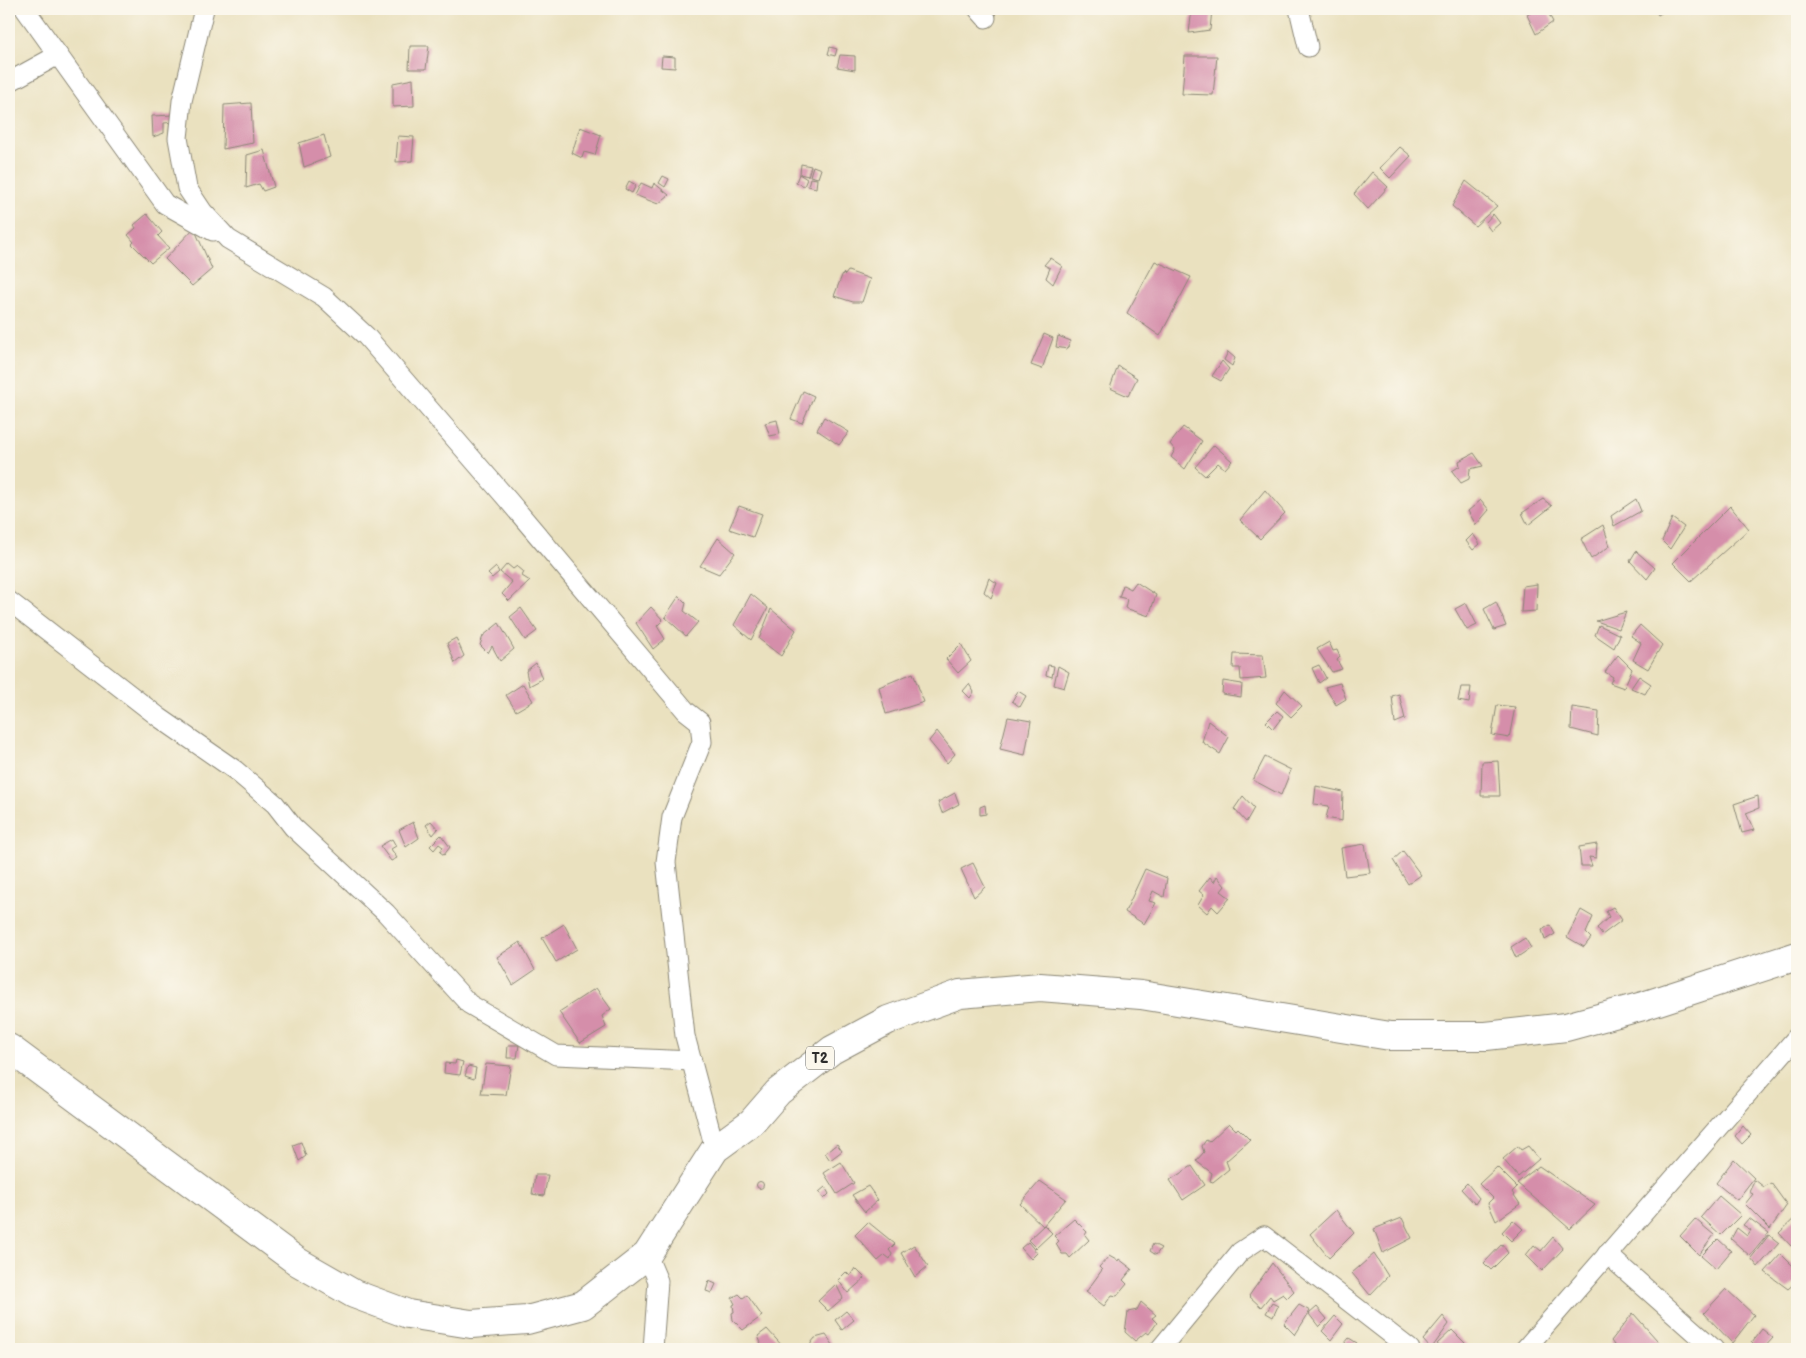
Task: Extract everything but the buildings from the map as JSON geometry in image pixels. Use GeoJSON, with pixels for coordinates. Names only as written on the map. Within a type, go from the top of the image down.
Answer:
{"type":"FeatureCollection","features":[{"type":"Feature","properties":{"kind":"highway","name":"T2"},"geometry":{"type":"LineString","coordinates":[[9,1048],[298,1262],[354,1294],[408,1314],[471,1324],[527,1320],[584,1305],[647,1255],[715,1149],[752,1122],[778,1092],[832,1050],[888,1020],[960,994],[1040,987],[1141,995],[1390,1036],[1486,1036],[1566,1027],[1643,1006],[1797,956]]}},
{"type":"Feature","properties":{"kind":"street"},"geometry":{"type":"LineString","coordinates":[[25,9],[165,204],[228,239],[324,297],[366,336],[508,500],[686,711],[700,722],[702,742],[672,817],[666,862],[686,1036],[715,1149]]}},
{"type":"Feature","properties":{"kind":"street"},"geometry":{"type":"LineString","coordinates":[[204,9],[182,102],[178,138],[187,188],[202,212],[228,239]]}},
{"type":"Feature","properties":{"kind":"street"},"geometry":{"type":"LineString","coordinates":[[1299,9],[1308,47]]}},
{"type":"Feature","properties":{"kind":"street"},"geometry":{"type":"LineString","coordinates":[[9,82],[58,55]]}},
{"type":"Feature","properties":{"kind":"street"},"geometry":{"type":"LineString","coordinates":[[9,601],[160,718],[235,770],[275,804],[294,827],[386,914],[469,1004],[556,1055],[692,1061]]}},
{"type":"Feature","properties":{"kind":"street"},"geometry":{"type":"LineString","coordinates":[[1525,1349],[1797,1037]]}},
{"type":"Feature","properties":{"kind":"street"},"geometry":{"type":"LineString","coordinates":[[1160,1349],[1240,1252],[1264,1236],[1410,1349]]}},
{"type":"Feature","properties":{"kind":"street"},"geometry":{"type":"LineString","coordinates":[[1606,1254],[1714,1349]]}},
{"type":"Feature","properties":{"kind":"street"},"geometry":{"type":"LineString","coordinates":[[647,1255],[658,1281],[653,1349]]}}]}
